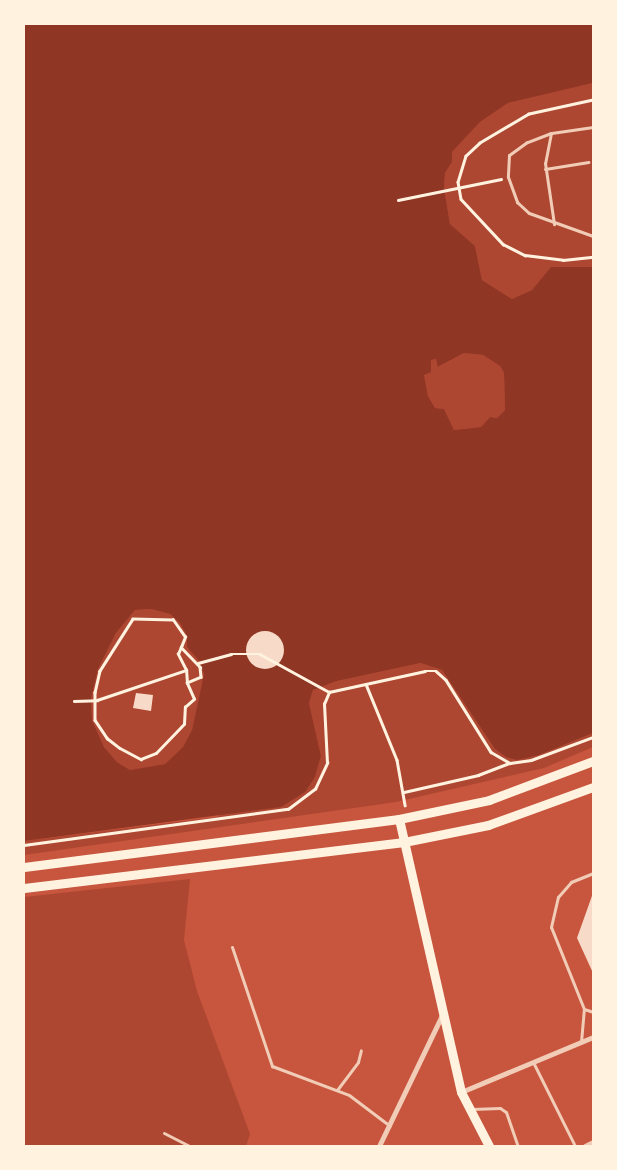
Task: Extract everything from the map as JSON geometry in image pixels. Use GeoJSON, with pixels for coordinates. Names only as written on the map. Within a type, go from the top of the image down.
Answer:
{"type":"FeatureCollection","features":[{"type":"Feature","properties":{"kind":"main road"},"geometry":{"type":"LineString","coordinates":[[24,867],[399,819],[489,800],[593,761]]}},
{"type":"Feature","properties":{"kind":"main road"},"geometry":{"type":"LineString","coordinates":[[24,888],[404,842],[488,826],[593,787]]}},
{"type":"Feature","properties":{"kind":"main road"},"geometry":{"type":"LineString","coordinates":[[399,819],[442,1014],[462,1092],[468,1109],[489,1146]]}},
{"type":"Feature","properties":{"kind":"street"},"geometry":{"type":"LineString","coordinates":[[379,1146],[442,1014]]}},
{"type":"Feature","properties":{"kind":"street"},"geometry":{"type":"LineString","coordinates":[[462,1092],[593,1038]]}},
{"type":"Feature","properties":{"kind":"street"},"geometry":{"type":"LineString","coordinates":[[585,1146],[593,1142]]}},
{"type":"Feature","properties":{"kind":"lane"},"geometry":{"type":"LineString","coordinates":[[593,126],[551,133],[526,142],[509,155],[508,177],[517,202],[529,213],[554,224],[593,236]]}},
{"type":"Feature","properties":{"kind":"lane"},"geometry":{"type":"LineString","coordinates":[[551,133],[545,169],[554,224]]}},
{"type":"Feature","properties":{"kind":"lane"},"geometry":{"type":"LineString","coordinates":[[545,169],[588,162]]}},
{"type":"Feature","properties":{"kind":"lane"},"geometry":{"type":"LineString","coordinates":[[581,1042],[584,1009],[551,927],[558,897],[571,882],[593,873]]}},
{"type":"Feature","properties":{"kind":"lane"},"geometry":{"type":"LineString","coordinates":[[232,947],[272,1066],[349,1095],[390,1126]]}},
{"type":"Feature","properties":{"kind":"lane"},"geometry":{"type":"LineString","coordinates":[[584,1009],[593,1012]]}},
{"type":"Feature","properties":{"kind":"lane"},"geometry":{"type":"LineString","coordinates":[[337,1090],[358,1062],[361,1050]]}},
{"type":"Feature","properties":{"kind":"lane"},"geometry":{"type":"LineString","coordinates":[[533,1062],[574,1146]]}},
{"type":"Feature","properties":{"kind":"lane"},"geometry":{"type":"LineString","coordinates":[[468,1109],[500,1108],[506,1112],[518,1146]]}},
{"type":"Feature","properties":{"kind":"lane"},"geometry":{"type":"LineString","coordinates":[[164,1133],[189,1146]]}},
{"type":"Feature","properties":{"kind":"path"},"geometry":{"type":"LineString","coordinates":[[398,200],[505,178]]}},
{"type":"Feature","properties":{"kind":"path"},"geometry":{"type":"LineString","coordinates":[[134,619],[173,620],[185,637],[178,654],[186,670],[187,683],[194,699],[185,707],[184,724],[156,753],[141,759],[107,738],[95,720],[94,701],[100,671],[134,619]]}},
{"type":"Feature","properties":{"kind":"path"},"geometry":{"type":"LineString","coordinates":[[181,647],[199,662],[201,678],[199,681],[187,683]]}},
{"type":"Feature","properties":{"kind":"path"},"geometry":{"type":"LineString","coordinates":[[199,662],[247,652],[278,663],[329,692],[425,671],[436,671],[446,680],[491,752],[510,763]]}},
{"type":"Feature","properties":{"kind":"path"},"geometry":{"type":"LineString","coordinates":[[74,701],[94,701],[146,686],[186,670]]}},
{"type":"Feature","properties":{"kind":"path"},"geometry":{"type":"LineString","coordinates":[[366,684],[389,738],[404,792],[406,804],[399,819]]}},
{"type":"Feature","properties":{"kind":"path"},"geometry":{"type":"LineString","coordinates":[[24,845],[288,809],[315,789],[326,763],[324,704],[329,692]]}},
{"type":"Feature","properties":{"kind":"path"},"geometry":{"type":"LineString","coordinates":[[404,792],[478,775],[510,763],[531,760],[593,736]]}},
{"type":"Feature","properties":{"kind":"shaded area"},"geometry":{"type":"Polygon","coordinates":[[[24,24],[593,24],[593,83],[508,103],[480,122],[452,152],[452,162],[445,173],[444,188],[450,224],[475,246],[482,280],[512,299],[532,290],[551,267],[593,267],[593,733],[539,755],[517,760],[506,757],[495,749],[442,670],[421,663],[337,681],[313,690],[309,703],[321,756],[315,777],[305,792],[281,807],[24,841],[24,24]],[[464,353],[438,367],[436,359],[431,360],[431,372],[424,375],[428,396],[435,408],[444,409],[454,430],[481,427],[490,417],[497,418],[505,410],[504,373],[500,366],[483,355],[464,353]],[[151,609],[135,610],[116,633],[98,669],[91,699],[92,720],[104,747],[117,762],[130,770],[165,764],[183,747],[192,730],[204,674],[200,662],[187,647],[187,636],[180,623],[170,614],[151,609]]]}},
{"type":"Feature","properties":{"kind":"shaded area"},"geometry":{"type":"Polygon","coordinates":[[[593,83],[593,267],[552,267],[532,290],[512,299],[482,280],[475,246],[450,224],[444,188],[445,173],[452,162],[452,152],[480,122],[508,103],[593,83]]]}},
{"type":"Feature","properties":{"kind":"shaded area"},"geometry":{"type":"Polygon","coordinates":[[[464,353],[483,355],[500,366],[504,373],[505,410],[497,418],[490,417],[481,427],[454,430],[444,409],[435,408],[428,396],[424,375],[431,360],[436,359],[439,367],[464,353]]]}},
{"type":"Feature","properties":{"kind":"shaded area"},"geometry":{"type":"Polygon","coordinates":[[[151,609],[170,614],[180,623],[187,636],[187,647],[200,662],[204,674],[192,731],[183,747],[165,764],[130,770],[117,762],[104,747],[92,720],[91,699],[98,669],[116,633],[135,610],[151,609]]]}},
{"type":"Feature","properties":{"kind":"shaded area"},"geometry":{"type":"Polygon","coordinates":[[[422,663],[442,670],[495,749],[506,757],[539,755],[593,733],[593,747],[544,768],[396,802],[24,855],[24,841],[216,817],[315,777],[321,756],[309,703],[313,690],[337,681],[422,663]]]}},
{"type":"Feature","properties":{"kind":"shaded area"},"geometry":{"type":"Polygon","coordinates":[[[190,879],[184,940],[197,991],[250,1134],[246,1146],[24,1146],[24,897],[190,879]]]}},
{"type":"Feature","properties":{"kind":"building"},"geometry":{"type":"Polygon","coordinates":[[[265,631],[278,637],[284,650],[278,663],[265,669],[252,663],[246,650],[252,637],[265,631]]]}},
{"type":"Feature","properties":{"kind":"building"},"geometry":{"type":"Polygon","coordinates":[[[136,693],[153,695],[151,711],[133,708],[136,693]]]}},
{"type":"Feature","properties":{"kind":"building"},"geometry":{"type":"Polygon","coordinates":[[[593,893],[593,973],[577,938],[593,893]]]}}]}
